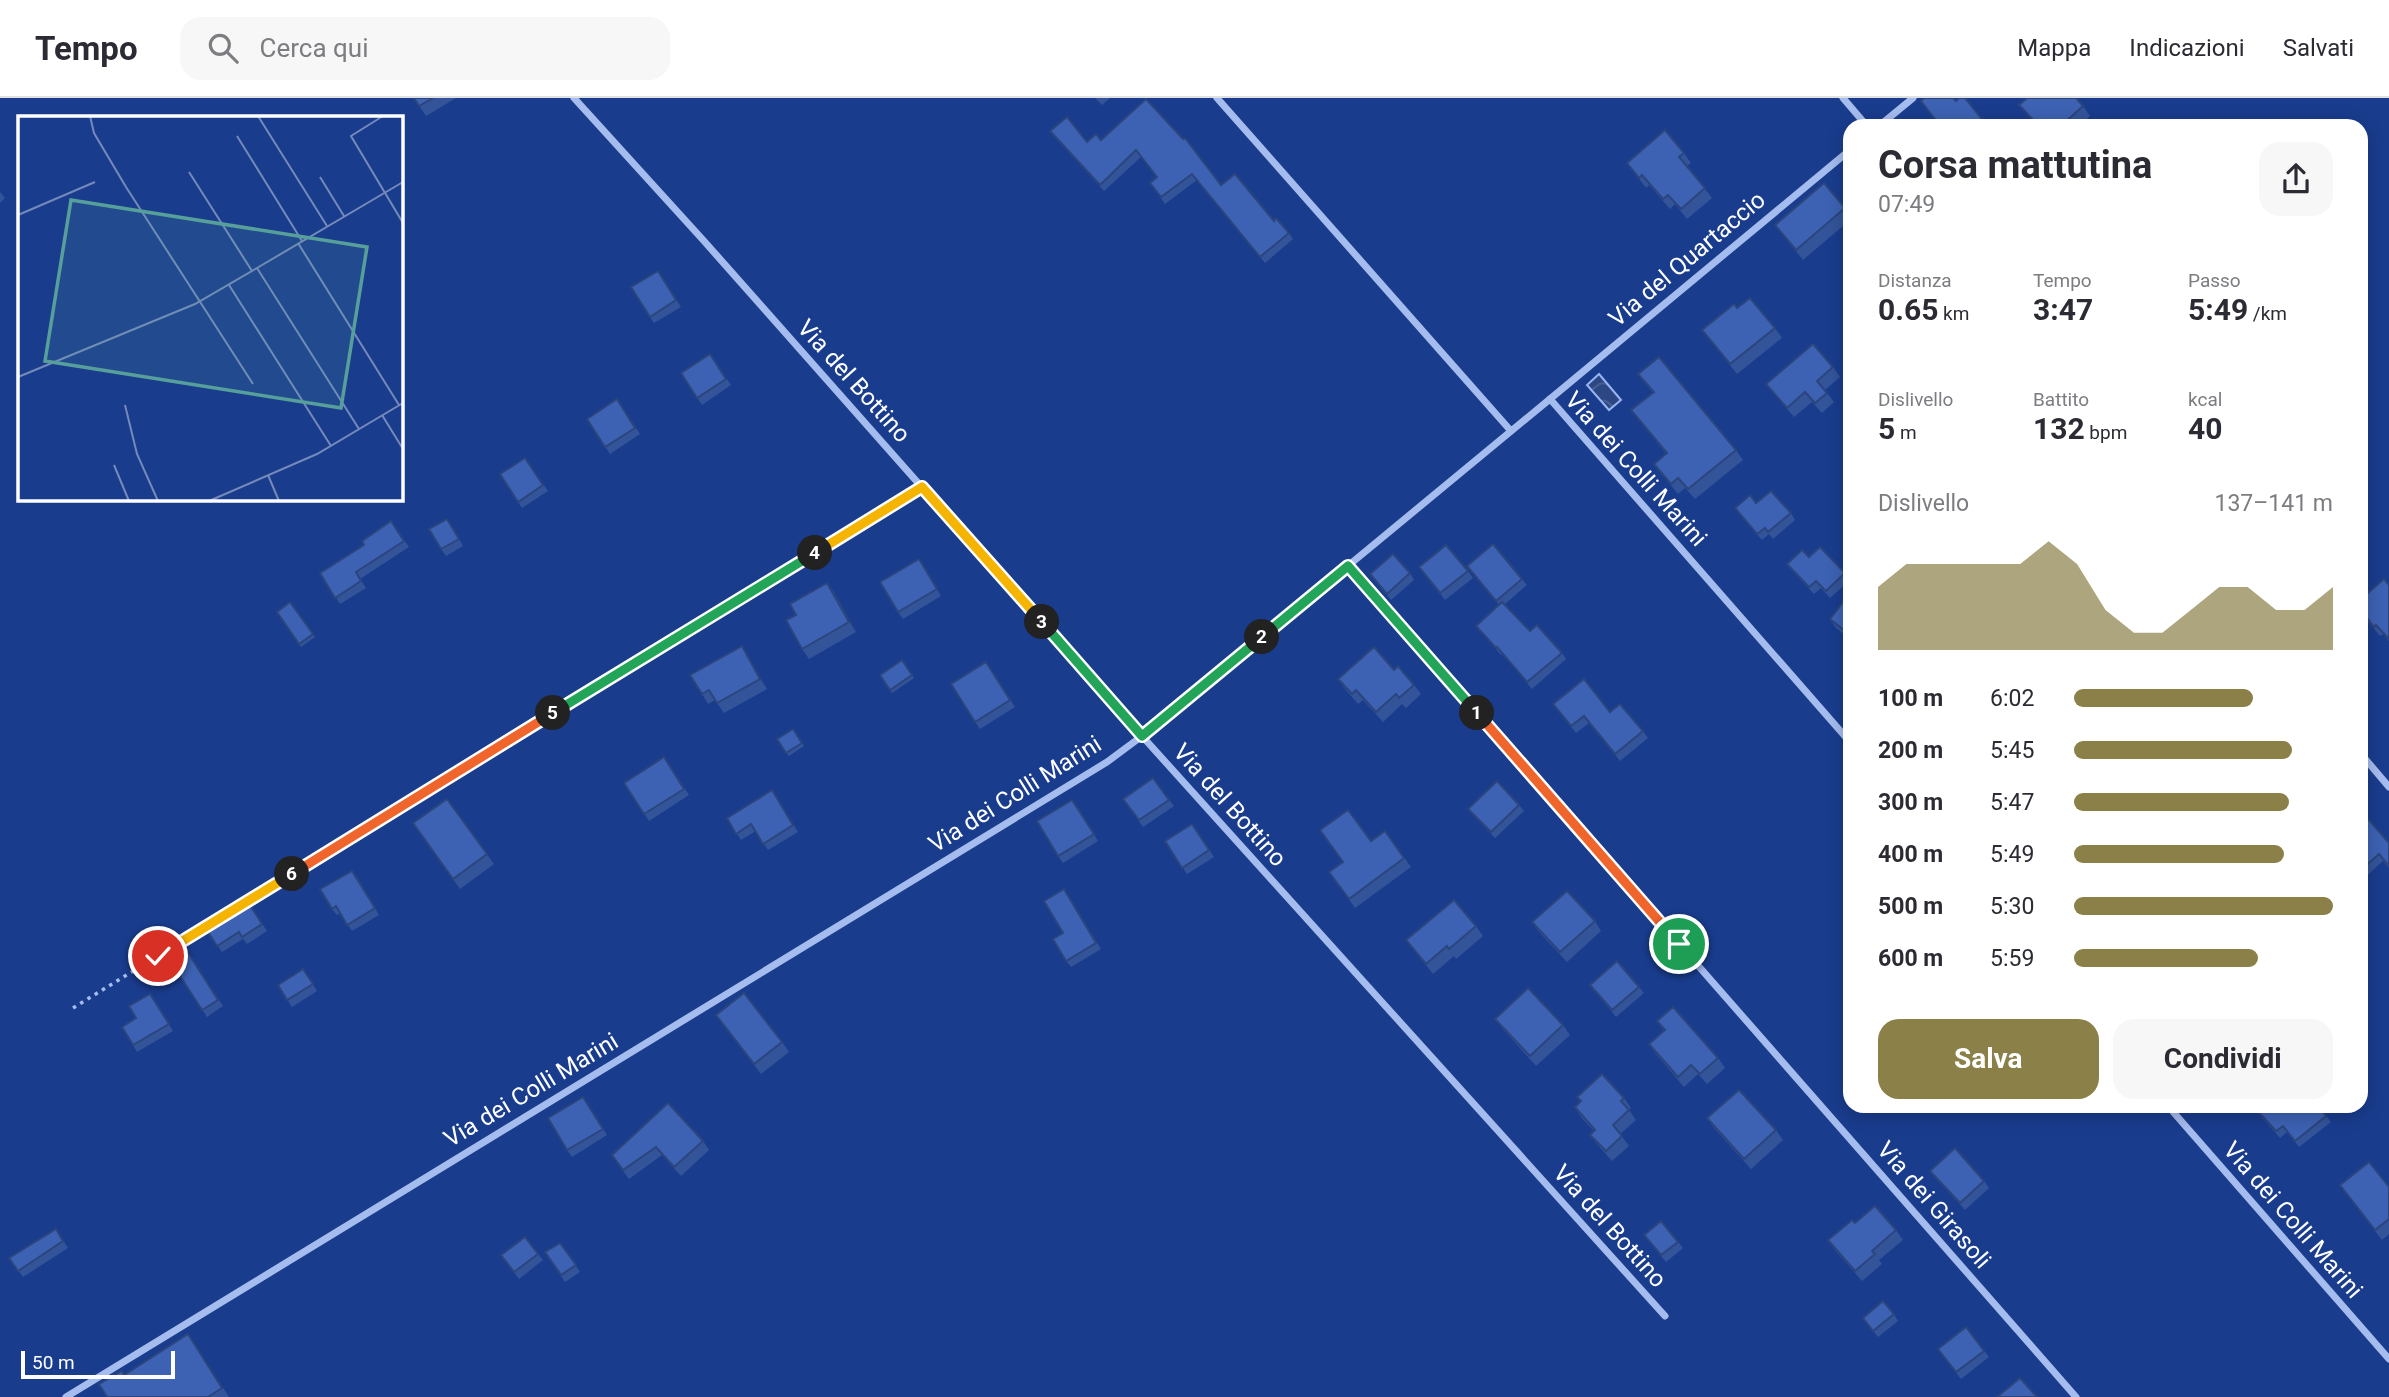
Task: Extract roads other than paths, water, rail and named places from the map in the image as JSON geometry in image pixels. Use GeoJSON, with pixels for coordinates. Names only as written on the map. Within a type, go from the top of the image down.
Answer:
{"type":"FeatureCollection","features":[{"type":"Feature","properties":{"kind":"street","name":"Via del Bottino"},"geometry":{"type":"LineString","coordinates":[[573,98],[712,250],[1142,736],[1665,1316]]}},
{"type":"Feature","properties":{"kind":"street"},"geometry":{"type":"LineString","coordinates":[[1217,98],[1511,431]]}},
{"type":"Feature","properties":{"kind":"street"},"geometry":{"type":"LineString","coordinates":[[1843,98],[1861,119]]}},
{"type":"Feature","properties":{"kind":"street"},"geometry":{"type":"LineString","coordinates":[[1888,119],[1913,98]]}},
{"type":"Feature","properties":{"kind":"street","name":"Via del Quartaccio"},"geometry":{"type":"LineString","coordinates":[[1549,399],[1843,155]]}},
{"type":"Feature","properties":{"kind":"street","name":"Via dei Colli Marini"},"geometry":{"type":"LineString","coordinates":[[66,1397],[1107,762],[1142,736],[1549,399],[1843,734]]}},
{"type":"Feature","properties":{"kind":"street","name":"Via dei Girasoli"},"geometry":{"type":"LineString","coordinates":[[1348,566],[2077,1397]]}},
{"type":"Feature","properties":{"kind":"street"},"geometry":{"type":"LineString","coordinates":[[2368,762],[2389,787]]}},
{"type":"Feature","properties":{"kind":"street","name":"Via dei Colli Marini"},"geometry":{"type":"LineString","coordinates":[[2174,1113],[2389,1359]]}},
{"type":"Feature","properties":{"kind":"water"},"geometry":{"type":"Polygon","coordinates":[[[1599,374],[1621,400],[1609,410],[1587,385],[1599,374]]]}}]}
